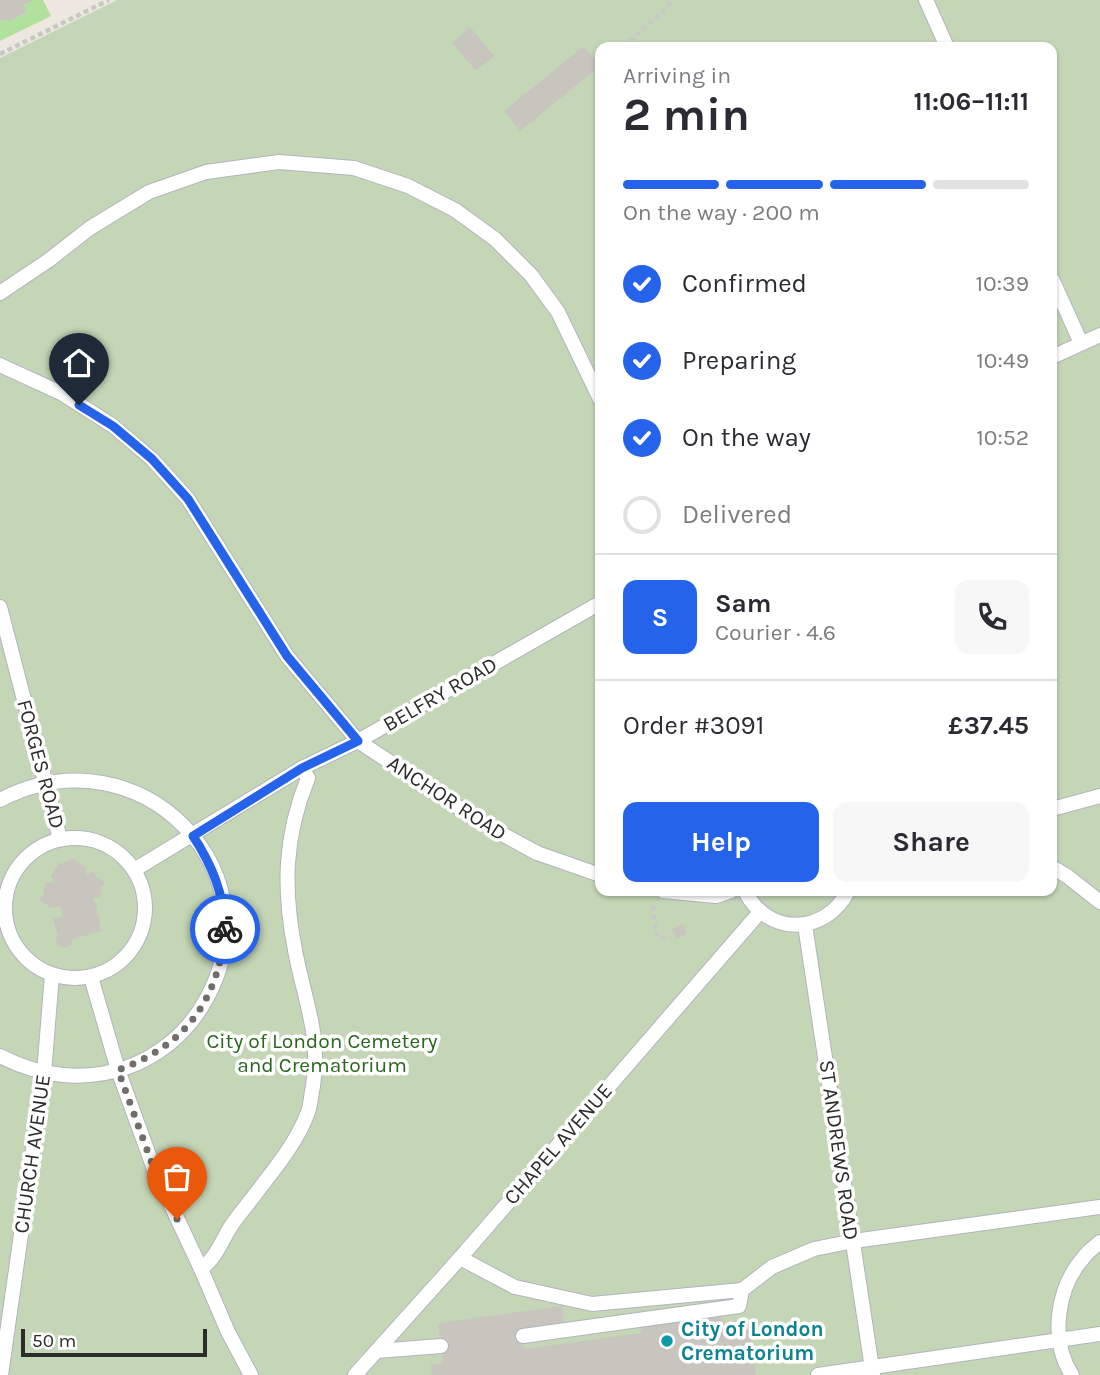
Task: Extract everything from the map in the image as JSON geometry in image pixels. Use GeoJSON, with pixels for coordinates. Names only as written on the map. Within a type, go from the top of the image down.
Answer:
{"type":"FeatureCollection","features":[{"type":"Feature","properties":{"kind":"lane"},"geometry":{"type":"LineString","coordinates":[[926,0],[945,42]]}},
{"type":"Feature","properties":{"kind":"lane"},"geometry":{"type":"LineString","coordinates":[[0,293],[90,228],[160,188],[206,172],[279,162],[354,168],[408,186],[455,210],[495,239],[531,275],[558,312],[595,388]]}},
{"type":"Feature","properties":{"kind":"lane"},"geometry":{"type":"LineString","coordinates":[[1057,290],[1081,343]]}},
{"type":"Feature","properties":{"kind":"lane"},"geometry":{"type":"LineString","coordinates":[[1057,355],[1100,335]]}},
{"type":"Feature","properties":{"kind":"lane","name":"ANCHOR ROAD"},"geometry":{"type":"LineString","coordinates":[[0,365],[63,394],[113,426],[152,459],[188,499],[287,656],[358,741],[504,835],[537,853],[595,873]]}},
{"type":"Feature","properties":{"kind":"lane","name":"BELFRY ROAD"},"geometry":{"type":"LineString","coordinates":[[134,870],[302,768],[358,741],[595,606]]}},
{"type":"Feature","properties":{"kind":"lane","name":"FORGES ROAD"},"geometry":{"type":"LineString","coordinates":[[0,607],[61,839]]}},
{"type":"Feature","properties":{"kind":"lane"},"geometry":{"type":"LineString","coordinates":[[201,1269],[212,1261],[232,1225],[284,1156],[308,1111],[315,1071],[316,1044],[295,951],[288,900],[287,866],[297,807],[308,778],[302,768]]}},
{"type":"Feature","properties":{"kind":"lane"},"geometry":{"type":"LineString","coordinates":[[0,800],[46,782],[82,780],[117,785],[160,805],[193,836],[213,869],[223,904],[225,927],[217,975],[202,1007],[179,1035],[161,1050],[118,1070],[82,1076],[44,1073],[0,1056]]}},
{"type":"Feature","properties":{"kind":"lane"},"geometry":{"type":"LineString","coordinates":[[1057,808],[1100,796]]}},
{"type":"Feature","properties":{"kind":"lane"},"geometry":{"type":"LineString","coordinates":[[81,838],[102,843],[120,854],[134,870],[143,890],[145,912],[140,934],[128,953],[111,968],[91,977],[52,975],[6,944],[5,901],[11,880],[23,861],[40,847],[61,839],[81,838]]}},
{"type":"Feature","properties":{"kind":"lane"},"geometry":{"type":"LineString","coordinates":[[1057,870],[1100,902]]}},
{"type":"Feature","properties":{"kind":"lane"},"geometry":{"type":"LineString","coordinates":[[747,896],[760,912],[773,921],[789,925],[805,925],[820,920],[832,912],[846,896]]}},
{"type":"Feature","properties":{"kind":"lane","name":"CHAPEL AVENUE"},"geometry":{"type":"LineString","coordinates":[[355,1375],[760,912]]}},
{"type":"Feature","properties":{"kind":"lane","name":"ST ANDREWS ROAD"},"geometry":{"type":"LineString","coordinates":[[805,925],[872,1371]]}},
{"type":"Feature","properties":{"kind":"lane","name":"CHURCH AVENUE"},"geometry":{"type":"LineString","coordinates":[[1,1375],[44,1073],[52,975]]}},
{"type":"Feature","properties":{"kind":"lane"},"geometry":{"type":"LineString","coordinates":[[91,977],[118,1070],[154,1169],[228,1332],[251,1375]]}},
{"type":"Feature","properties":{"kind":"lane"},"geometry":{"type":"LineString","coordinates":[[460,1258],[515,1287],[592,1304],[742,1290],[772,1267],[814,1249],[854,1241],[1100,1208]]}},
{"type":"Feature","properties":{"kind":"lane"},"geometry":{"type":"LineString","coordinates":[[1072,1375],[1059,1341],[1059,1311],[1067,1282],[1083,1257],[1100,1242]]}},
{"type":"Feature","properties":{"kind":"lane"},"geometry":{"type":"LineString","coordinates":[[523,1336],[738,1306],[742,1290]]}},
{"type":"Feature","properties":{"kind":"lane"},"geometry":{"type":"LineString","coordinates":[[818,1375],[872,1371],[1100,1334]]}},
{"type":"Feature","properties":{"kind":"lane"},"geometry":{"type":"LineString","coordinates":[[377,1351],[441,1346]]}},
{"type":"Feature","properties":{"kind":"path"},"geometry":{"type":"LineString","coordinates":[[0,54],[109,0]]}},
{"type":"Feature","properties":{"kind":"path"},"geometry":{"type":"LineString","coordinates":[[629,42],[674,0]]}},
{"type":"Feature","properties":{"kind":"path"},"geometry":{"type":"LineString","coordinates":[[653,904],[656,933],[662,938],[671,937]]}},
{"type":"Feature","properties":{"kind":"green space"},"geometry":{"type":"Polygon","coordinates":[[[31,0],[43,0],[51,16],[0,41],[0,22],[6,19],[8,22],[27,12],[24,5],[31,0]]]}},
{"type":"Feature","properties":{"kind":"green space","name":"City of London Cemetery and Crematorium"},"geometry":{"type":"Polygon","coordinates":[[[117,0],[1100,0],[1100,1375],[0,1375],[0,58],[117,0]]]}},
{"type":"Feature","properties":{"kind":"building"},"geometry":{"type":"Polygon","coordinates":[[[0,0],[34,0],[24,5],[27,12],[8,22],[6,19],[0,22],[0,0]]]}},
{"type":"Feature","properties":{"kind":"building"},"geometry":{"type":"Polygon","coordinates":[[[470,27],[494,56],[476,71],[452,43],[470,27]]]}},
{"type":"Feature","properties":{"kind":"building"},"geometry":{"type":"Polygon","coordinates":[[[584,46],[595,60],[595,70],[520,131],[504,111],[584,46]]]}},
{"type":"Feature","properties":{"kind":"building"},"geometry":{"type":"Polygon","coordinates":[[[71,858],[87,868],[86,875],[95,873],[94,875],[104,882],[100,893],[102,896],[93,898],[97,905],[101,931],[73,939],[71,945],[65,948],[58,946],[53,919],[63,916],[60,906],[51,908],[40,900],[40,897],[43,897],[45,883],[54,882],[51,876],[58,865],[56,863],[61,864],[71,858]]]}},
{"type":"Feature","properties":{"kind":"building"},"geometry":{"type":"Polygon","coordinates":[[[683,924],[687,934],[676,939],[672,929],[683,924]]]}},
{"type":"Feature","properties":{"kind":"building","name":"City of London Crematorium"},"geometry":{"type":"Polygon","coordinates":[[[562,1306],[564,1325],[522,1331],[524,1349],[642,1333],[641,1327],[722,1316],[723,1323],[748,1319],[756,1375],[432,1375],[431,1365],[443,1363],[438,1323],[562,1306]]]}},
{"type":"Feature","properties":{"kind":"way so far"},"geometry":{"type":"LineString","coordinates":[[177,1219],[154,1169],[118,1070],[161,1050],[195,1017],[217,975],[225,929]]}},
{"type":"Feature","properties":{"kind":"place","name":"City of London Crematorium"},"geometry":{"type":"Point","coordinates":[667,1341]}},
{"type":"Feature","properties":{"kind":"route"},"geometry":{"type":"LineString","coordinates":[[79,405],[113,426],[152,459],[188,499],[287,656],[358,741],[302,768],[193,836],[208,858],[217,880],[225,929]]}}]}
